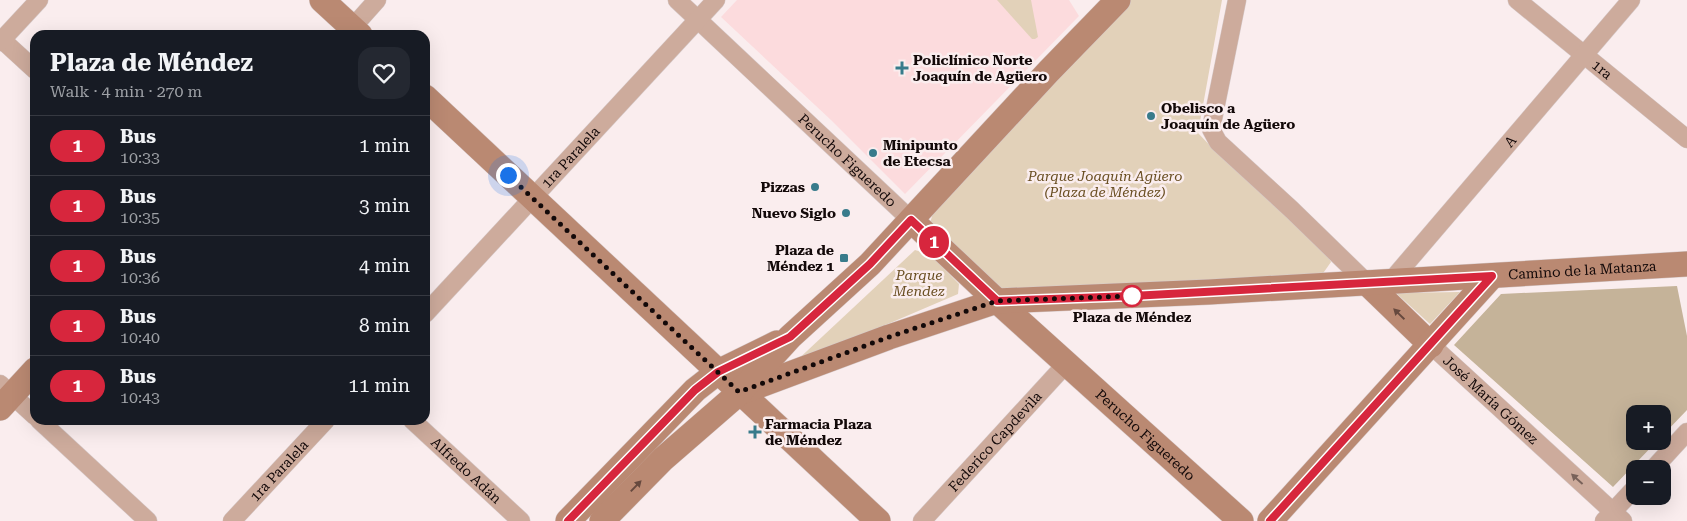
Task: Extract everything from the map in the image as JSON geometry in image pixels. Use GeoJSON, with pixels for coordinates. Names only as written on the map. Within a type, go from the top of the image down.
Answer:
{"type":"FeatureCollection","features":[{"type":"Feature","properties":{"kind":"main road"},"geometry":{"type":"LineString","coordinates":[[322,0],[349,30]]}},
{"type":"Feature","properties":{"kind":"main road"},"geometry":{"type":"LineString","coordinates":[[602,521],[663,459],[739,392],[790,337],[870,264],[1049,71],[1118,0]]}},
{"type":"Feature","properties":{"kind":"main road"},"geometry":{"type":"LineString","coordinates":[[430,102],[878,521]]}},
{"type":"Feature","properties":{"kind":"main road","name":"Perucho Figueredo"},"geometry":{"type":"LineString","coordinates":[[911,220],[997,301],[1241,521]]}},
{"type":"Feature","properties":{"kind":"main road","name":"Camino de la Matanza"},"geometry":{"type":"LineString","coordinates":[[739,392],[889,337],[997,301],[1132,296],[1687,264]]}},
{"type":"Feature","properties":{"kind":"main road"},"geometry":{"type":"LineString","coordinates":[[1270,521],[1492,276]]}},
{"type":"Feature","properties":{"kind":"main road","name":"José María Gómez"},"geometry":{"type":"LineString","coordinates":[[1378,282],[1431,345]]}},
{"type":"Feature","properties":{"kind":"main road"},"geometry":{"type":"LineString","coordinates":[[568,521],[695,390],[718,372],[790,337]]}},
{"type":"Feature","properties":{"kind":"main road"},"geometry":{"type":"LineString","coordinates":[[4,396],[30,374]]}},
{"type":"Feature","properties":{"kind":"street"},"geometry":{"type":"LineString","coordinates":[[30,66],[1,40],[39,0]]}},
{"type":"Feature","properties":{"kind":"street"},"geometry":{"type":"LineString","coordinates":[[354,30],[377,0]]}},
{"type":"Feature","properties":{"kind":"street","name":"Perucho Figueredo"},"geometry":{"type":"LineString","coordinates":[[677,0],[911,220]]}},
{"type":"Feature","properties":{"kind":"street","name":"1ra Paralela"},"geometry":{"type":"LineString","coordinates":[[430,309],[716,0]]}},
{"type":"Feature","properties":{"kind":"street","name":"José María Gómez"},"geometry":{"type":"LineString","coordinates":[[1237,0],[1211,129],[1218,142],[1292,210],[1378,282]]}},
{"type":"Feature","properties":{"kind":"street","name":"1ra"},"geometry":{"type":"LineString","coordinates":[[1517,0],[1687,139]]}},
{"type":"Feature","properties":{"kind":"street","name":"A"},"geometry":{"type":"LineString","coordinates":[[1378,282],[1482,172],[1631,0]]}},
{"type":"Feature","properties":{"kind":"street","name":"José María Gómez"},"geometry":{"type":"LineString","coordinates":[[1431,345],[1613,518]]}},
{"type":"Feature","properties":{"kind":"street","name":"Federico Capdevila"},"geometry":{"type":"LineString","coordinates":[[922,521],[1067,364]]}},
{"type":"Feature","properties":{"kind":"street"},"geometry":{"type":"LineString","coordinates":[[4,396],[30,413]]}},
{"type":"Feature","properties":{"kind":"street"},"geometry":{"type":"LineString","coordinates":[[44,425],[148,521]]}},
{"type":"Feature","properties":{"kind":"street","name":"1ra Paralela"},"geometry":{"type":"LineString","coordinates":[[232,521],[321,425]]}},
{"type":"Feature","properties":{"kind":"street","name":"Alfredo Adán"},"geometry":{"type":"LineString","coordinates":[[417,425],[521,521]]}},
{"type":"Feature","properties":{"kind":"street"},"geometry":{"type":"LineString","coordinates":[[1661,460],[1687,432]]}},
{"type":"Feature","properties":{"kind":"street"},"geometry":{"type":"LineString","coordinates":[[1613,518],[1626,500]]}},
{"type":"Feature","properties":{"kind":"shaded area","name":"Policlínico Norte Joaquín de Agüero"},"geometry":{"type":"Polygon","coordinates":[[[737,0],[1069,0],[1079,16],[905,194],[831,120],[721,17],[737,0]]]}},
{"type":"Feature","properties":{"kind":"shaded area"},"geometry":{"type":"Polygon","coordinates":[[[1677,286],[1687,336],[1687,410],[1671,427],[1671,405],[1626,405],[1626,450],[1648,450],[1639,460],[1626,460],[1626,473],[1613,487],[1454,345],[1501,294],[1677,286]]]}},
{"type":"Feature","properties":{"kind":"green space"},"geometry":{"type":"Polygon","coordinates":[[[997,0],[1031,0],[1038,37],[1032,39],[997,0]]]}},
{"type":"Feature","properties":{"kind":"green space","name":"Parque Joaquín Agüero (Plaza de Méndez)"},"geometry":{"type":"Polygon","coordinates":[[[1131,0],[1222,0],[1198,133],[1221,157],[1325,251],[1331,262],[1319,279],[1004,294],[930,223],[933,213],[992,147],[1131,0]]]}},
{"type":"Feature","properties":{"kind":"green space","name":"Parque Mendez"},"geometry":{"type":"Polygon","coordinates":[[[915,250],[931,255],[959,284],[958,294],[792,365],[915,250]]]}},
{"type":"Feature","properties":{"kind":"green space"},"geometry":{"type":"Polygon","coordinates":[[[1460,292],[1430,324],[1396,293],[1460,292]]]}},
{"type":"Feature","properties":{"kind":"bus line","name":"1"},"geometry":{"type":"LineString","coordinates":[[568,521],[695,390],[718,372],[790,337],[870,264],[911,220],[997,301],[1132,296],[1492,276],[1270,521]]}},
{"type":"Feature","properties":{"kind":"place","name":"Policlínico Norte Joaquín de Agüero"},"geometry":{"type":"Point","coordinates":[902,68]}},
{"type":"Feature","properties":{"kind":"place","name":"Obelisco a Joaquín de Agüero"},"geometry":{"type":"Point","coordinates":[1151,116]}},
{"type":"Feature","properties":{"kind":"place","name":"Minipunto de Etecsa"},"geometry":{"type":"Point","coordinates":[873,153]}},
{"type":"Feature","properties":{"kind":"place","name":"Pizzas"},"geometry":{"type":"Point","coordinates":[815,187]}},
{"type":"Feature","properties":{"kind":"place","name":"Nuevo Siglo"},"geometry":{"type":"Point","coordinates":[846,213]}},
{"type":"Feature","properties":{"kind":"place","name":"Plaza de Méndez 1"},"geometry":{"type":"Point","coordinates":[844,258]}},
{"type":"Feature","properties":{"kind":"place","name":"Plaza de Méndez"},"geometry":{"type":"Point","coordinates":[1132,296]}},
{"type":"Feature","properties":{"kind":"place","name":"Farmacia Plaza de Méndez"},"geometry":{"type":"Point","coordinates":[755,432]}},
{"type":"Feature","properties":{"kind":"route"},"geometry":{"type":"LineString","coordinates":[[508,175],[739,392],[798,372],[889,337],[997,301],[1132,296]]}}]}
